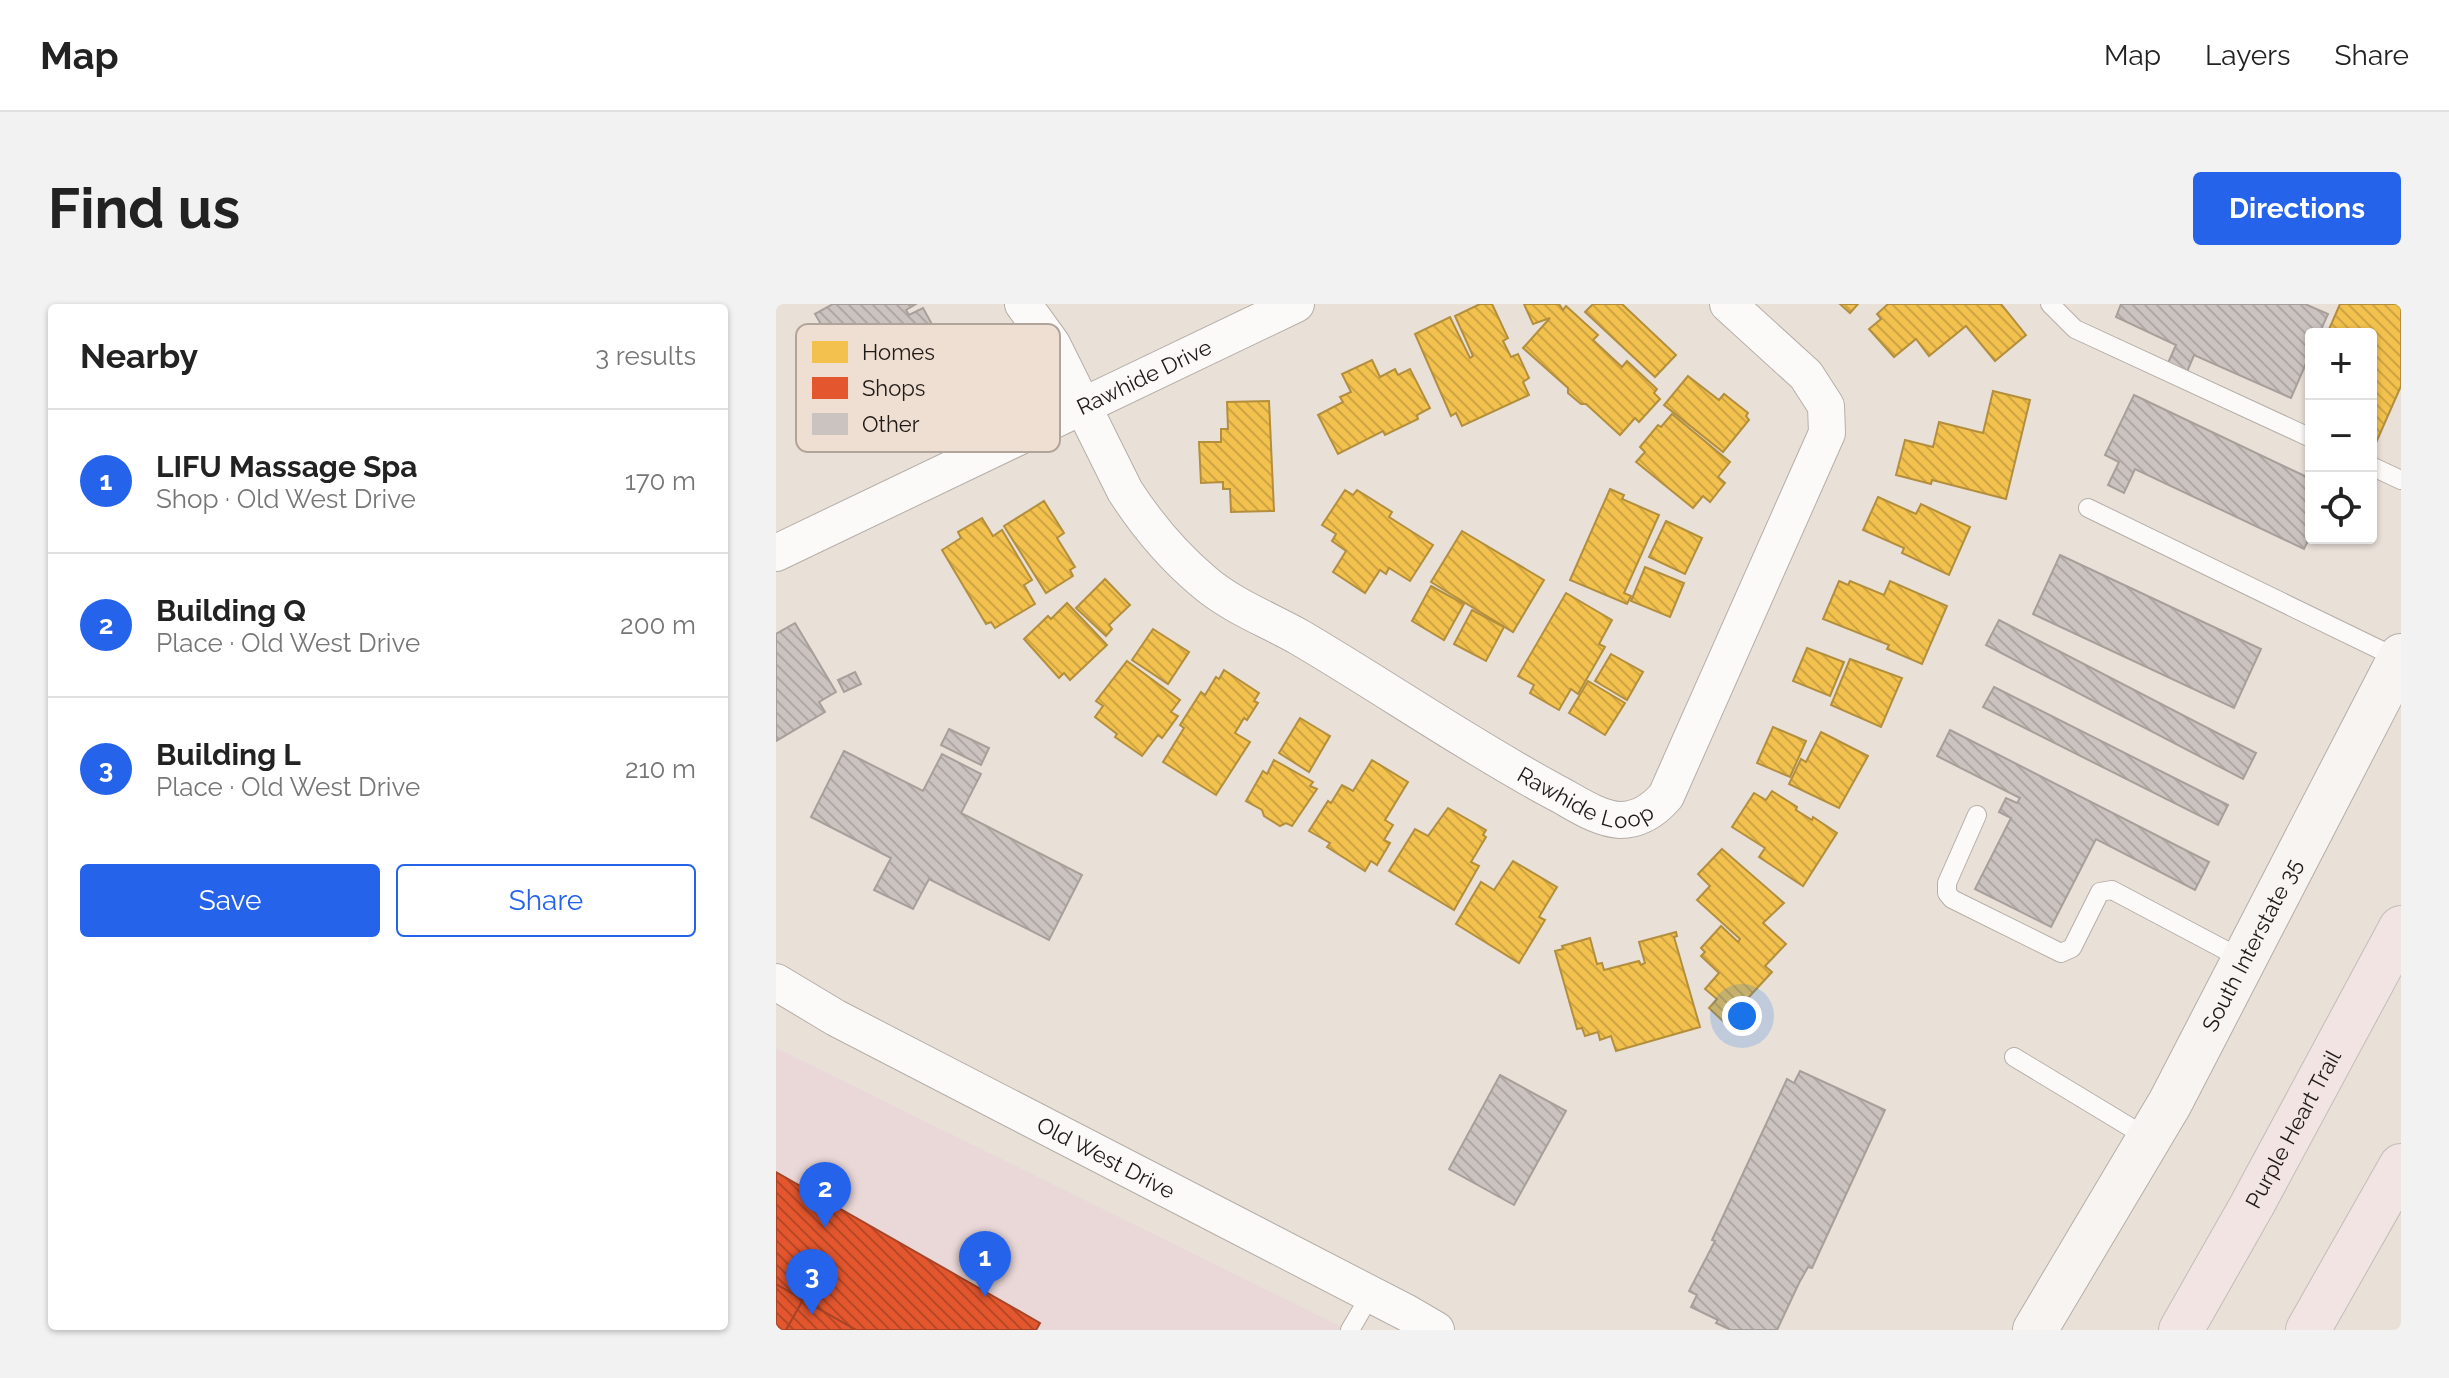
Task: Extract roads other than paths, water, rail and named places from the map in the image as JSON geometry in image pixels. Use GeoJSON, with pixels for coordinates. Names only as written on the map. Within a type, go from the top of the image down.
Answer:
{"type":"FeatureCollection","features":[{"type":"Feature","properties":{"kind":"highway","name":"Purple Heart Trail"},"geometry":{"type":"LineString","coordinates":[[2181,1330],[2401,928]]}},
{"type":"Feature","properties":{"kind":"highway"},"geometry":{"type":"LineString","coordinates":[[2308,1330],[2401,1166]]}},
{"type":"Feature","properties":{"kind":"main road","name":"South Interstate 35"},"geometry":{"type":"LineString","coordinates":[[2035,1330],[2149,1139],[2400,657]]}},
{"type":"Feature","properties":{"kind":"main road","name":"South Interstate 35"},"geometry":{"type":"LineString","coordinates":[[2020,1330],[2095,1231]]}},
{"type":"Feature","properties":{"kind":"street","name":"Rawhide Loop"},"geometry":{"type":"LineString","coordinates":[[1023,304],[1038,324]]}},
{"type":"Feature","properties":{"kind":"street","name":"Rawhide Drive"},"geometry":{"type":"LineString","coordinates":[[1060,415],[1296,304]]}},
{"type":"Feature","properties":{"kind":"street","name":"Rawhide Loop"},"geometry":{"type":"LineString","coordinates":[[1060,360],[1125,491],[1169,549],[1204,582],[1224,597],[1298,637],[1523,774],[1595,814],[1619,820],[1645,815],[1666,796],[1827,433],[1826,406],[1806,375],[1728,304]]}},
{"type":"Feature","properties":{"kind":"street","name":"Rawhide Drive"},"geometry":{"type":"LineString","coordinates":[[776,553],[983,452]]}},
{"type":"Feature","properties":{"kind":"street","name":"Old West Drive"},"geometry":{"type":"LineString","coordinates":[[776,982],[836,1018],[1436,1330]]}},
{"type":"Feature","properties":{"kind":"lane"},"geometry":{"type":"LineString","coordinates":[[2050,304],[2075,329],[2305,435]]}},
{"type":"Feature","properties":{"kind":"lane"},"geometry":{"type":"LineString","coordinates":[[2377,469],[2401,480]]}},
{"type":"Feature","properties":{"kind":"lane"},"geometry":{"type":"LineString","coordinates":[[2088,508],[2400,657]]}},
{"type":"Feature","properties":{"kind":"lane"},"geometry":{"type":"LineString","coordinates":[[1977,815],[1947,883],[1947,893],[1952,899],[2061,953],[2072,948],[2100,892],[2112,890],[2244,960]]}},
{"type":"Feature","properties":{"kind":"lane"},"geometry":{"type":"LineString","coordinates":[[2014,1057],[2149,1139]]}},
{"type":"Feature","properties":{"kind":"lane"},"geometry":{"type":"LineString","coordinates":[[1350,1330],[1371,1294]]}},
{"type":"Feature","properties":{"kind":"place","name":"Building Q"},"geometry":{"type":"Point","coordinates":[825,1228]}},
{"type":"Feature","properties":{"kind":"place","name":"LIFU Massage Spa"},"geometry":{"type":"Point","coordinates":[985,1297]}},
{"type":"Feature","properties":{"kind":"place","name":"Building L"},"geometry":{"type":"Point","coordinates":[812,1315]}}]}
